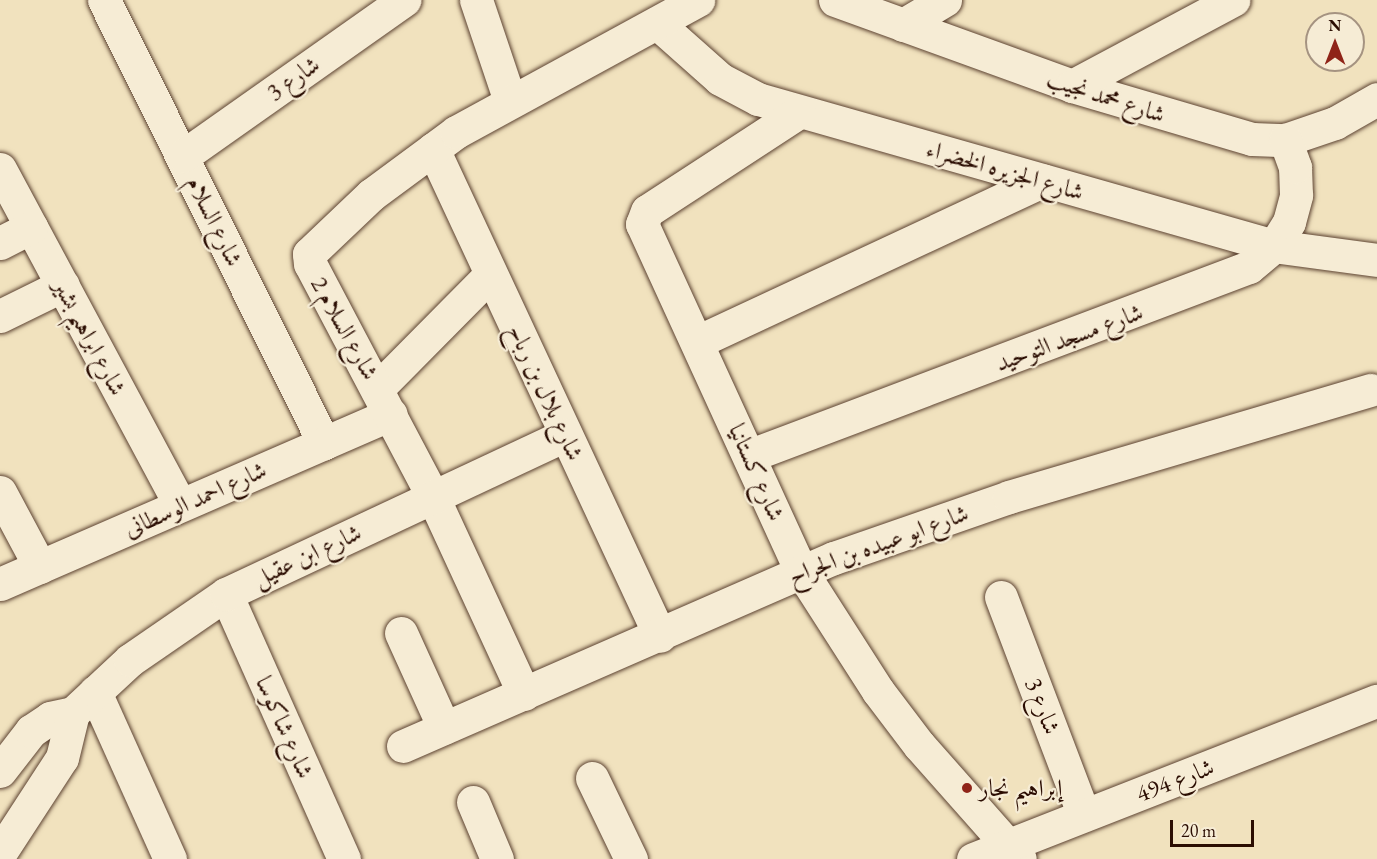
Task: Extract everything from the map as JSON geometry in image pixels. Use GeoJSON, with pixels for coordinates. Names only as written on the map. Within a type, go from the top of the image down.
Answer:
{"type":"FeatureCollection","features":[{"type":"Feature","properties":{"kind":"street","name":"شارع السلام"},"geometry":{"type":"LineString","coordinates":[[104,0],[324,443]]}},
{"type":"Feature","properties":{"kind":"street","name":"شارع 3"},"geometry":{"type":"LineString","coordinates":[[183,156],[404,0]]}},
{"type":"Feature","properties":{"kind":"street"},"geometry":{"type":"LineString","coordinates":[[476,0],[510,101]]}},
{"type":"Feature","properties":{"kind":"street","name":"شارع السلام 2"},"geometry":{"type":"LineString","coordinates":[[524,694],[432,495],[310,264],[309,254],[371,195],[433,149],[510,101],[698,0]]}},
{"type":"Feature","properties":{"kind":"street","name":"شارع محمد نجيب"},"geometry":{"type":"LineString","coordinates":[[835,0],[1072,86],[1218,132],[1252,140],[1285,140],[1335,123],[1377,99]]}},
{"type":"Feature","properties":{"kind":"street"},"geometry":{"type":"LineString","coordinates":[[903,25],[945,0]]}},
{"type":"Feature","properties":{"kind":"street"},"geometry":{"type":"LineString","coordinates":[[1072,86],[1233,0]]}},
{"type":"Feature","properties":{"kind":"street","name":"شارع الجزيره الخضراء"},"geometry":{"type":"LineString","coordinates":[[657,23],[720,79],[758,99],[1274,246],[1377,260]]}},
{"type":"Feature","properties":{"kind":"street","name":"شارع كستانيا"},"geometry":{"type":"LineString","coordinates":[[799,111],[643,217],[644,230],[751,455],[801,571],[878,692],[961,796],[1013,852]]}},
{"type":"Feature","properties":{"kind":"street","name":"شارع مسجد التوحيد"},"geometry":{"type":"LineString","coordinates":[[751,455],[1219,281],[1249,267],[1274,246],[1289,222],[1296,195],[1295,167],[1285,140]]}},
{"type":"Feature","properties":{"kind":"street","name":"شارع بلال بن رباح"},"geometry":{"type":"LineString","coordinates":[[433,149],[660,636]]}},
{"type":"Feature","properties":{"kind":"street","name":"شارع ابراهيم بشير"},"geometry":{"type":"LineString","coordinates":[[0,169],[180,506]]}},
{"type":"Feature","properties":{"kind":"street"},"geometry":{"type":"LineString","coordinates":[[697,342],[1043,182]]}},
{"type":"Feature","properties":{"kind":"street"},"geometry":{"type":"LineString","coordinates":[[0,243],[31,227]]}},
{"type":"Feature","properties":{"kind":"street"},"geometry":{"type":"LineString","coordinates":[[384,401],[490,275]]}},
{"type":"Feature","properties":{"kind":"street"},"geometry":{"type":"LineString","coordinates":[[0,316],[63,285]]}},
{"type":"Feature","properties":{"kind":"street","name":"شارع ابو عبيده بن الجراح"},"geometry":{"type":"LineString","coordinates":[[403,746],[660,636],[801,571],[1010,497],[1370,390]]}},
{"type":"Feature","properties":{"kind":"street","name":"شارع احمد الوسطانى"},"geometry":{"type":"LineString","coordinates":[[0,584],[324,443],[384,401]]}},
{"type":"Feature","properties":{"kind":"street","name":"شارع ابن عقيل"},"geometry":{"type":"LineString","coordinates":[[0,771],[31,731],[50,718],[84,703],[160,636],[226,594],[432,495],[566,435]]}},
{"type":"Feature","properties":{"kind":"street"},"geometry":{"type":"LineString","coordinates":[[0,492],[40,567]]}},
{"type":"Feature","properties":{"kind":"street","name":"شارع شاكوسا"},"geometry":{"type":"LineString","coordinates":[[226,594],[344,859]]}},
{"type":"Feature","properties":{"kind":"street","name":"شارع 3"},"geometry":{"type":"LineString","coordinates":[[1001,597],[1084,815]]}},
{"type":"Feature","properties":{"kind":"street"},"geometry":{"type":"LineString","coordinates":[[401,633],[444,728]]}},
{"type":"Feature","properties":{"kind":"street","name":"شارع 494"},"geometry":{"type":"LineString","coordinates":[[973,859],[1013,852],[1084,815],[1377,701]]}},
{"type":"Feature","properties":{"kind":"street"},"geometry":{"type":"LineString","coordinates":[[0,853],[62,758],[84,703]]}},
{"type":"Feature","properties":{"kind":"street"},"geometry":{"type":"LineString","coordinates":[[84,703],[170,859]]}},
{"type":"Feature","properties":{"kind":"street"},"geometry":{"type":"LineString","coordinates":[[592,778],[631,859]]}},
{"type":"Feature","properties":{"kind":"street"},"geometry":{"type":"LineString","coordinates":[[473,802],[497,859]]}},
{"type":"Feature","properties":{"kind":"place","name":"إبراهيم نجار"},"geometry":{"type":"Point","coordinates":[967,788]}}]}
